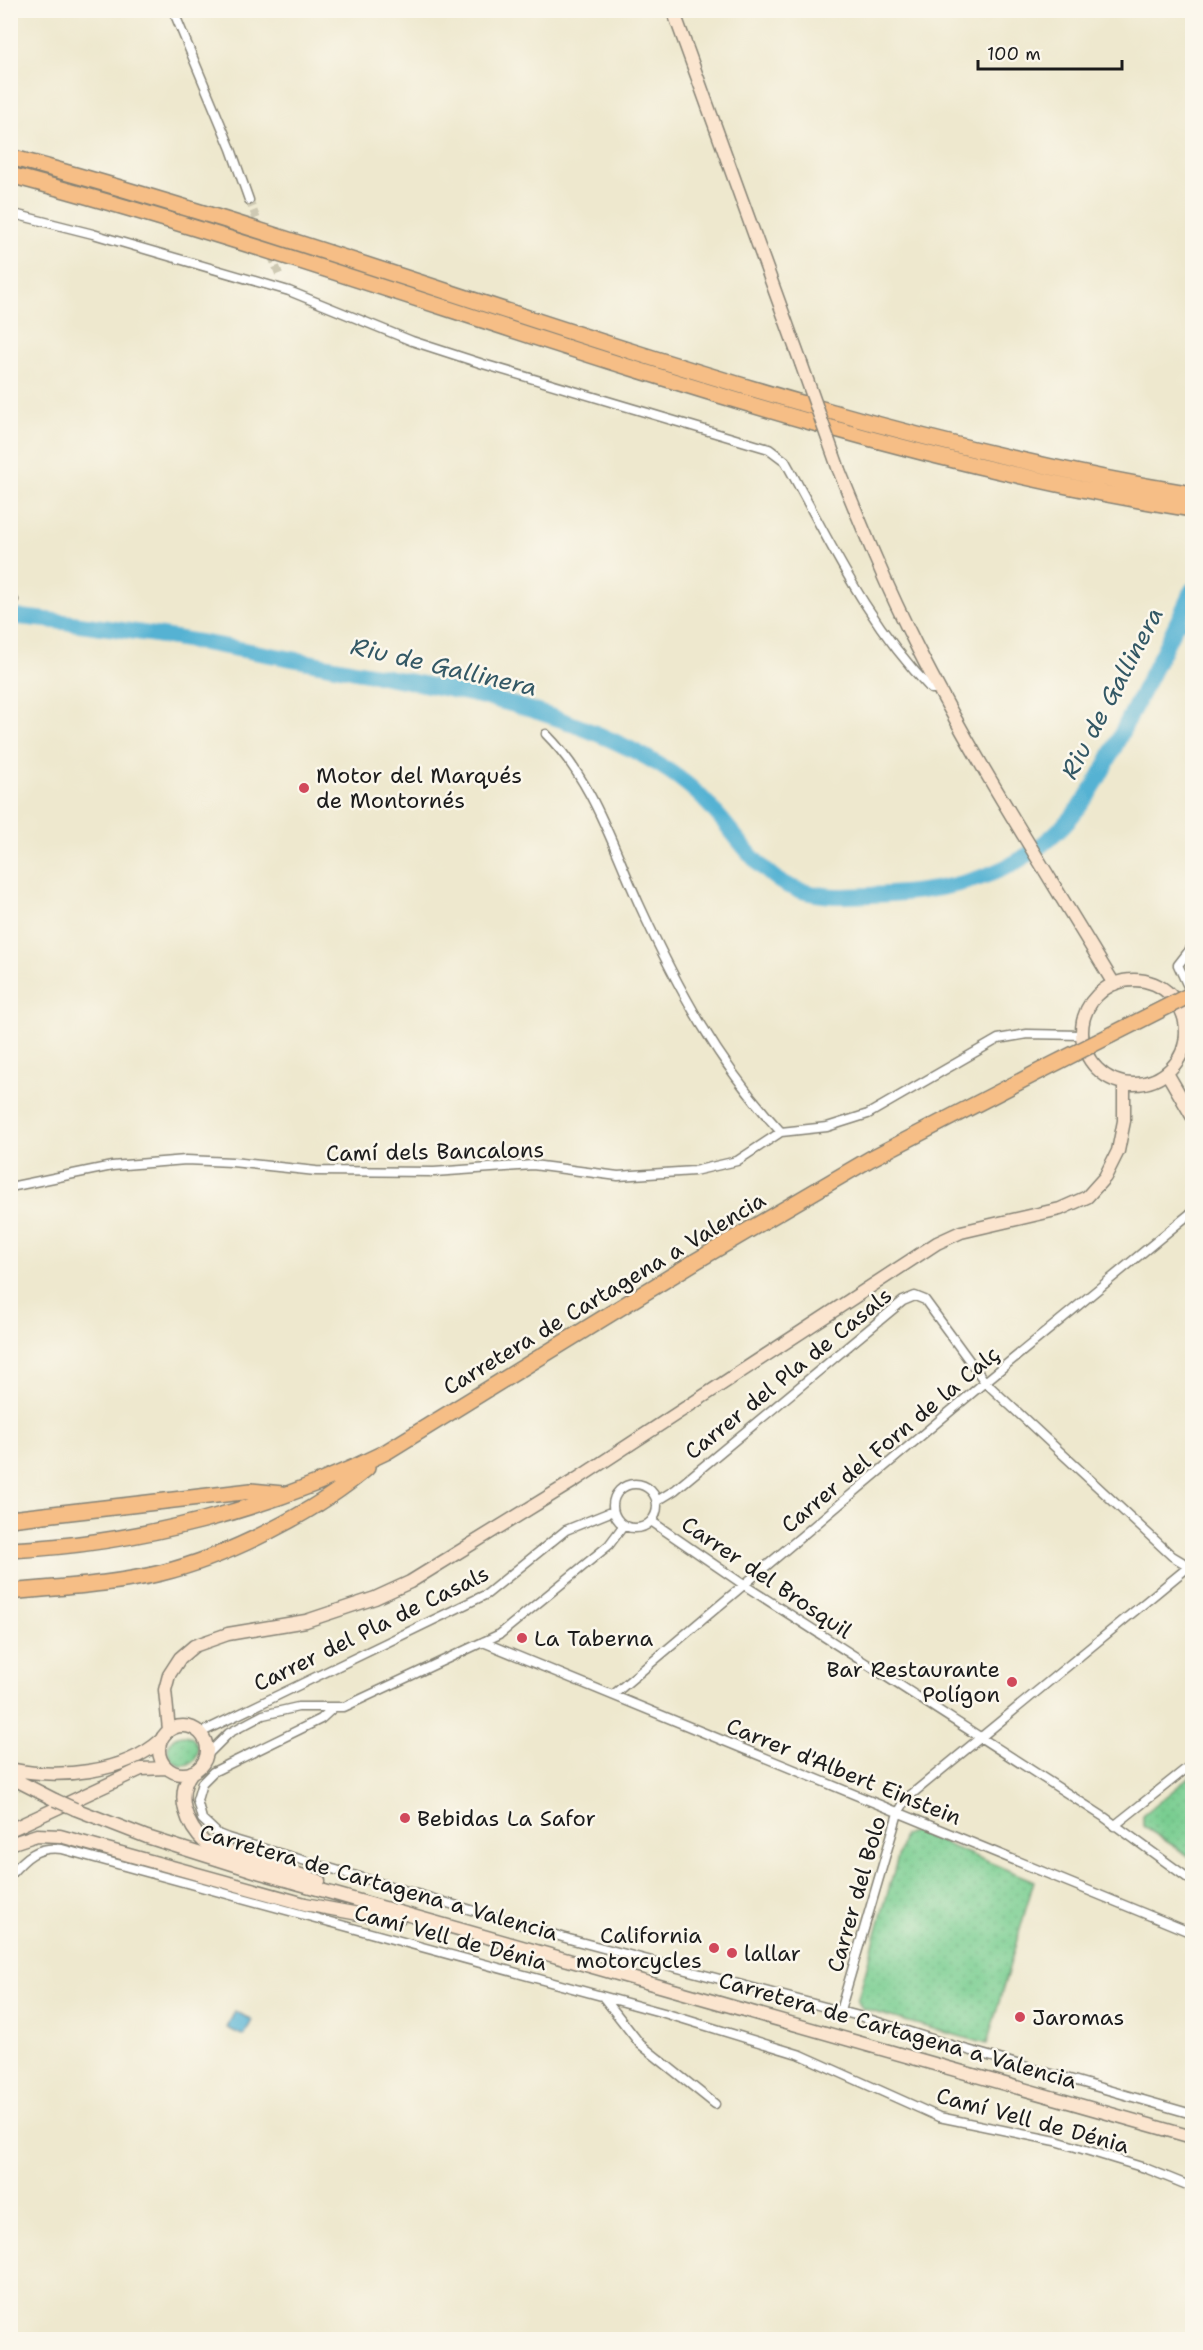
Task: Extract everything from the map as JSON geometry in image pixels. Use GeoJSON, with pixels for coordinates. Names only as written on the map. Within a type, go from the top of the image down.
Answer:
{"type":"FeatureCollection","features":[{"type":"Feature","properties":{"kind":"highway"},"geometry":{"type":"LineString","coordinates":[[10,157],[364,264],[792,400],[931,440],[1192,509]]}},
{"type":"Feature","properties":{"kind":"highway"},"geometry":{"type":"LineString","coordinates":[[10,175],[189,225],[837,430],[954,461],[1137,493],[1192,494]]}},
{"type":"Feature","properties":{"kind":"highway","name":"Carretera de Cartagena a Valencia"},"geometry":{"type":"LineString","coordinates":[[10,1550],[114,1539],[233,1511],[289,1494],[348,1471],[386,1452],[696,1261],[860,1165],[1192,995]]}},
{"type":"Feature","properties":{"kind":"highway"},"geometry":{"type":"LineString","coordinates":[[10,1592],[118,1581],[161,1573],[206,1560],[259,1536],[346,1486],[386,1452]]}},
{"type":"Feature","properties":{"kind":"highway"},"geometry":{"type":"LineString","coordinates":[[10,1519],[252,1491],[289,1494]]}},
{"type":"Feature","properties":{"kind":"main road"},"geometry":{"type":"LineString","coordinates":[[673,10],[839,470],[890,592],[940,689],[1007,807],[1114,984]]}},
{"type":"Feature","properties":{"kind":"main road"},"geometry":{"type":"LineString","coordinates":[[1129,980],[1158,985],[1179,1005],[1185,1019],[1185,1041],[1177,1062],[1167,1073],[1154,1080],[1124,1084],[1099,1072],[1084,1049],[1083,1021],[1089,1005],[1100,992],[1114,984],[1129,980]]}},
{"type":"Feature","properties":{"kind":"main road"},"geometry":{"type":"LineString","coordinates":[[1167,1073],[1192,1116]]}},
{"type":"Feature","properties":{"kind":"main road"},"geometry":{"type":"LineString","coordinates":[[167,1768],[163,1740],[167,1707],[165,1690],[169,1675],[180,1658],[202,1641],[306,1622],[375,1598],[410,1582],[605,1461],[937,1243],[961,1232],[1060,1209],[1087,1197],[1105,1177],[1118,1151],[1124,1121],[1124,1084]]}},
{"type":"Feature","properties":{"kind":"main road"},"geometry":{"type":"LineString","coordinates":[[10,1830],[141,1769],[167,1768],[177,1773],[192,1772],[201,1766],[207,1755],[206,1743],[200,1732],[177,1722],[167,1707]]}},
{"type":"Feature","properties":{"kind":"main road"},"geometry":{"type":"LineString","coordinates":[[10,1769],[52,1773],[102,1767],[134,1756],[185,1726]]}},
{"type":"Feature","properties":{"kind":"main road"},"geometry":{"type":"LineString","coordinates":[[141,1769],[163,1740]]}},
{"type":"Feature","properties":{"kind":"main road"},"geometry":{"type":"LineString","coordinates":[[192,1772],[184,1789],[186,1814],[195,1834],[206,1844],[372,1897],[424,1919]]}},
{"type":"Feature","properties":{"kind":"main road","name":"Carretera de Cartagena a Valencia"},"geometry":{"type":"LineString","coordinates":[[10,1777],[75,1809],[198,1853],[1192,2137]]}},
{"type":"Feature","properties":{"kind":"main road"},"geometry":{"type":"LineString","coordinates":[[10,1844],[37,1835],[60,1836],[305,1904],[364,1915],[424,1919]]}},
{"type":"Feature","properties":{"kind":"street"},"geometry":{"type":"LineString","coordinates":[[173,10],[231,149],[249,200]]}},
{"type":"Feature","properties":{"kind":"street"},"geometry":{"type":"LineString","coordinates":[[10,213],[93,234],[288,291],[412,340],[483,364],[769,448],[784,461],[855,592],[890,643],[931,689],[940,689]]}},
{"type":"Feature","properties":{"kind":"street"},"geometry":{"type":"LineString","coordinates":[[546,734],[568,756],[592,796],[675,981],[729,1071],[781,1132],[827,1127],[868,1114],[998,1039],[1028,1034],[1082,1035]]}},
{"type":"Feature","properties":{"kind":"street"},"geometry":{"type":"LineString","coordinates":[[1192,947],[1178,965],[1192,995]]}},
{"type":"Feature","properties":{"kind":"street","name":"Camí dels Bancalons"},"geometry":{"type":"LineString","coordinates":[[10,1187],[112,1166],[186,1160],[232,1162],[316,1171],[434,1172],[533,1165],[618,1176],[664,1174],[694,1171],[737,1161],[781,1132]]}},
{"type":"Feature","properties":{"kind":"street","name":"Carrer del Forn de la Calç"},"geometry":{"type":"LineString","coordinates":[[613,1695],[985,1382],[1192,1212]]}},
{"type":"Feature","properties":{"kind":"street","name":"Carrer del Pla de Casals"},"geometry":{"type":"LineString","coordinates":[[657,1501],[675,1490],[903,1300],[915,1296],[925,1300],[985,1382]]}},
{"type":"Feature","properties":{"kind":"street"},"geometry":{"type":"LineString","coordinates":[[985,1382],[1172,1556],[1191,1566]]}},
{"type":"Feature","properties":{"kind":"street"},"geometry":{"type":"LineString","coordinates":[[632,1483],[648,1487],[657,1501],[656,1511],[651,1521],[637,1528],[624,1525],[613,1511],[613,1500],[618,1491],[632,1483]]}},
{"type":"Feature","properties":{"kind":"street","name":"Carrer del Pla de Casals"},"geometry":{"type":"LineString","coordinates":[[200,1732],[487,1594],[566,1530],[613,1511]]}},
{"type":"Feature","properties":{"kind":"street","name":"Carrer del Brosquil"},"geometry":{"type":"LineString","coordinates":[[651,1521],[744,1585],[1104,1817],[1192,1881]]}},
{"type":"Feature","properties":{"kind":"street","name":"Carrer del Pla de Casals"},"geometry":{"type":"LineString","coordinates":[[207,1755],[229,1733],[271,1712],[309,1706],[333,1708],[351,1704],[512,1627],[609,1545],[624,1525]]}},
{"type":"Feature","properties":{"kind":"street","name":"Carrer del Bolo"},"geometry":{"type":"LineString","coordinates":[[840,2011],[898,1813],[907,1798],[1191,1566]]}},
{"type":"Feature","properties":{"kind":"street","name":"Carrer d'Albert Einstein"},"geometry":{"type":"LineString","coordinates":[[483,1642],[1192,1933]]}},
{"type":"Feature","properties":{"kind":"street","name":"Carrer del Pla de Casals"},"geometry":{"type":"LineString","coordinates":[[333,1708],[321,1719],[213,1772],[200,1787],[198,1809],[209,1828],[228,1838],[569,1939],[840,2011]]}},
{"type":"Feature","properties":{"kind":"street"},"geometry":{"type":"LineString","coordinates":[[1114,1826],[1192,1764]]}},
{"type":"Feature","properties":{"kind":"street","name":"Camí Vell de Dénia"},"geometry":{"type":"LineString","coordinates":[[10,1875],[26,1857],[35,1852],[49,1847],[62,1849],[664,2013],[801,2055],[939,2117],[1056,2141],[1145,2168],[1192,2187]]}},
{"type":"Feature","properties":{"kind":"street"},"geometry":{"type":"LineString","coordinates":[[603,1998],[640,2044],[715,2104]]}},
{"type":"Feature","properties":{"kind":"street"},"geometry":{"type":"LineString","coordinates":[[840,2011],[976,2053],[1192,2114]]}},
{"type":"Feature","properties":{"kind":"green space"},"geometry":{"type":"Polygon","coordinates":[[[183,1735],[194,1739],[198,1750],[194,1761],[183,1765],[172,1761],[168,1750],[172,1739],[183,1735]]]}},
{"type":"Feature","properties":{"kind":"green space"},"geometry":{"type":"Polygon","coordinates":[[[1192,1775],[1192,1858],[1143,1826],[1143,1815],[1192,1775]]]}},
{"type":"Feature","properties":{"kind":"green space"},"geometry":{"type":"Polygon","coordinates":[[[914,1831],[1034,1881],[987,2044],[863,2009],[857,2001],[904,1835],[914,1831]]]}},
{"type":"Feature","properties":{"kind":"water"},"geometry":{"type":"Polygon","coordinates":[[[235,2011],[252,2020],[244,2036],[227,2028],[235,2011]]]}},
{"type":"Feature","properties":{"kind":"waterway","name":"Riu de Gallinera"},"geometry":{"type":"LineString","coordinates":[[10,616],[134,632],[258,653],[462,692],[551,716],[626,747],[672,773],[708,804],[756,861],[779,881],[804,892],[848,896],[920,891],[977,879],[1028,855],[1050,838],[1071,817],[1100,776],[1192,590]]}},
{"type":"Feature","properties":{"kind":"waterway"},"geometry":{"type":"LineString","coordinates":[[1172,635],[1192,621]]}},
{"type":"Feature","properties":{"kind":"tunnel"},"geometry":{"type":"LineString","coordinates":[[249,200],[279,274]]}},
{"type":"Feature","properties":{"kind":"place","name":"Motor del Marqués de Montornés"},"geometry":{"type":"Point","coordinates":[304,788]}},
{"type":"Feature","properties":{"kind":"place","name":"La Taberna"},"geometry":{"type":"Point","coordinates":[522,1638]}},
{"type":"Feature","properties":{"kind":"place","name":"Bar Restaurante Polígon"},"geometry":{"type":"Point","coordinates":[1012,1682]}},
{"type":"Feature","properties":{"kind":"place","name":"Bebidas La Safor"},"geometry":{"type":"Point","coordinates":[405,1818]}},
{"type":"Feature","properties":{"kind":"place","name":"California motorcycles"},"geometry":{"type":"Point","coordinates":[714,1948]}},
{"type":"Feature","properties":{"kind":"place","name":"lallar"},"geometry":{"type":"Point","coordinates":[732,1953]}},
{"type":"Feature","properties":{"kind":"place","name":"Jaromas"},"geometry":{"type":"Point","coordinates":[1020,2017]}}]}
